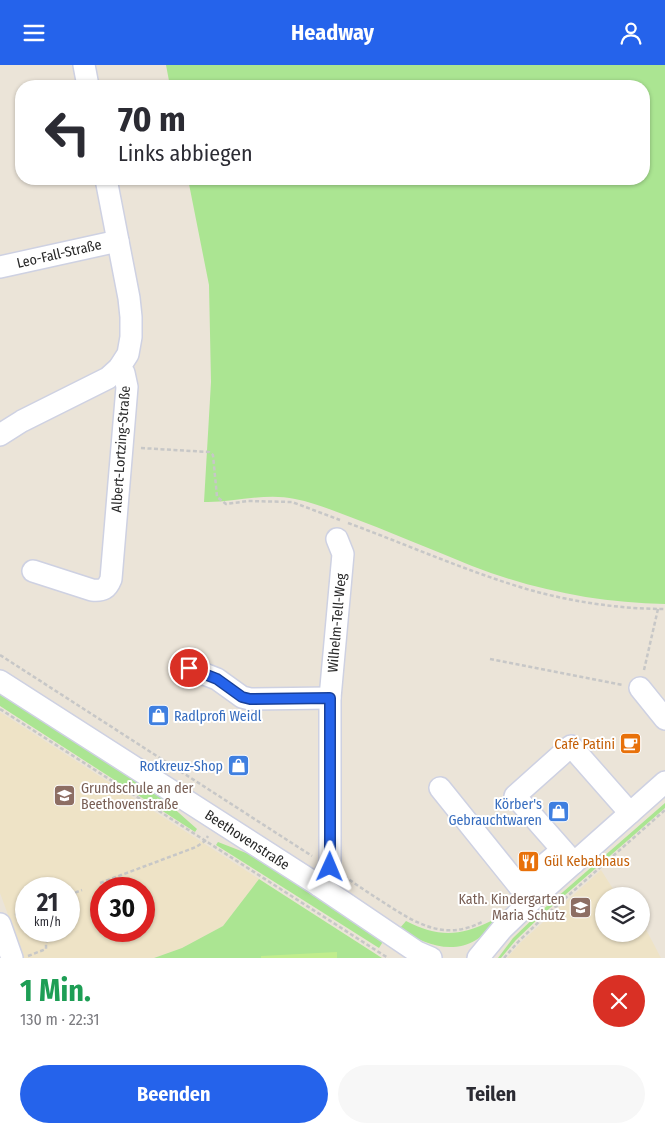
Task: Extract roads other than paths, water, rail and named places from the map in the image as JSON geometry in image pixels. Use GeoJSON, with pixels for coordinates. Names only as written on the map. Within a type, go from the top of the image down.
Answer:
{"type":"FeatureCollection","features":[{"type":"Feature","properties":{"kind":"street"},"geometry":{"type":"LineString","coordinates":[[84,65],[87,80]]}},
{"type":"Feature","properties":{"kind":"street","name":"Albert-Lortzing-Straße"},"geometry":{"type":"LineString","coordinates":[[33,571],[99,591],[105,589],[111,579],[128,387],[124,373],[119,367],[128,354],[131,337],[131,317],[107,185]]}},
{"type":"Feature","properties":{"kind":"street","name":"Leo-Fall-Straße"},"geometry":{"type":"LineString","coordinates":[[0,267],[118,241]]}},
{"type":"Feature","properties":{"kind":"street"},"geometry":{"type":"LineString","coordinates":[[0,435],[22,421],[95,386],[108,378],[119,367]]}},
{"type":"Feature","properties":{"kind":"street","name":"Wilhelm-Tell-Weg"},"geometry":{"type":"LineString","coordinates":[[318,885],[330,867],[330,698],[343,554],[337,539]]}},
{"type":"Feature","properties":{"kind":"street"},"geometry":{"type":"LineString","coordinates":[[189,668],[217,679],[242,697],[250,699],[330,698]]}},
{"type":"Feature","properties":{"kind":"street","name":"Beethovenstraße"},"geometry":{"type":"LineString","coordinates":[[0,681],[318,885],[424,956]]}},
{"type":"Feature","properties":{"kind":"street"},"geometry":{"type":"LineString","coordinates":[[640,688],[665,719]]}},
{"type":"Feature","properties":{"kind":"street"},"geometry":{"type":"LineString","coordinates":[[568,857],[514,796],[571,746],[630,813]]}},
{"type":"Feature","properties":{"kind":"street"},"geometry":{"type":"LineString","coordinates":[[478,958],[502,929],[525,894],[568,857],[630,813],[665,782]]}},
{"type":"Feature","properties":{"kind":"street"},"geometry":{"type":"LineString","coordinates":[[440,788],[525,894]]}},
{"type":"Feature","properties":{"kind":"street"},"geometry":{"type":"LineString","coordinates":[[0,924],[12,958]]}},
{"type":"Feature","properties":{"kind":"place","name":"Radlprofi Weidl"},"geometry":{"type":"Point","coordinates":[158,716]}},
{"type":"Feature","properties":{"kind":"place","name":"Café Patini"},"geometry":{"type":"Point","coordinates":[631,744]}},
{"type":"Feature","properties":{"kind":"place","name":"Rotkreuz-Shop"},"geometry":{"type":"Point","coordinates":[239,766]}},
{"type":"Feature","properties":{"kind":"place","name":"Grundschule an der Beethovenstraße"},"geometry":{"type":"Point","coordinates":[65,796]}},
{"type":"Feature","properties":{"kind":"place","name":"Körber's Gebrauchtwaren"},"geometry":{"type":"Point","coordinates":[558,812]}},
{"type":"Feature","properties":{"kind":"place","name":"Gül Kebabhaus"},"geometry":{"type":"Point","coordinates":[528,861]}},
{"type":"Feature","properties":{"kind":"place","name":"Kath. Kindergarten Maria Schutz"},"geometry":{"type":"Point","coordinates":[581,907]}}]}
